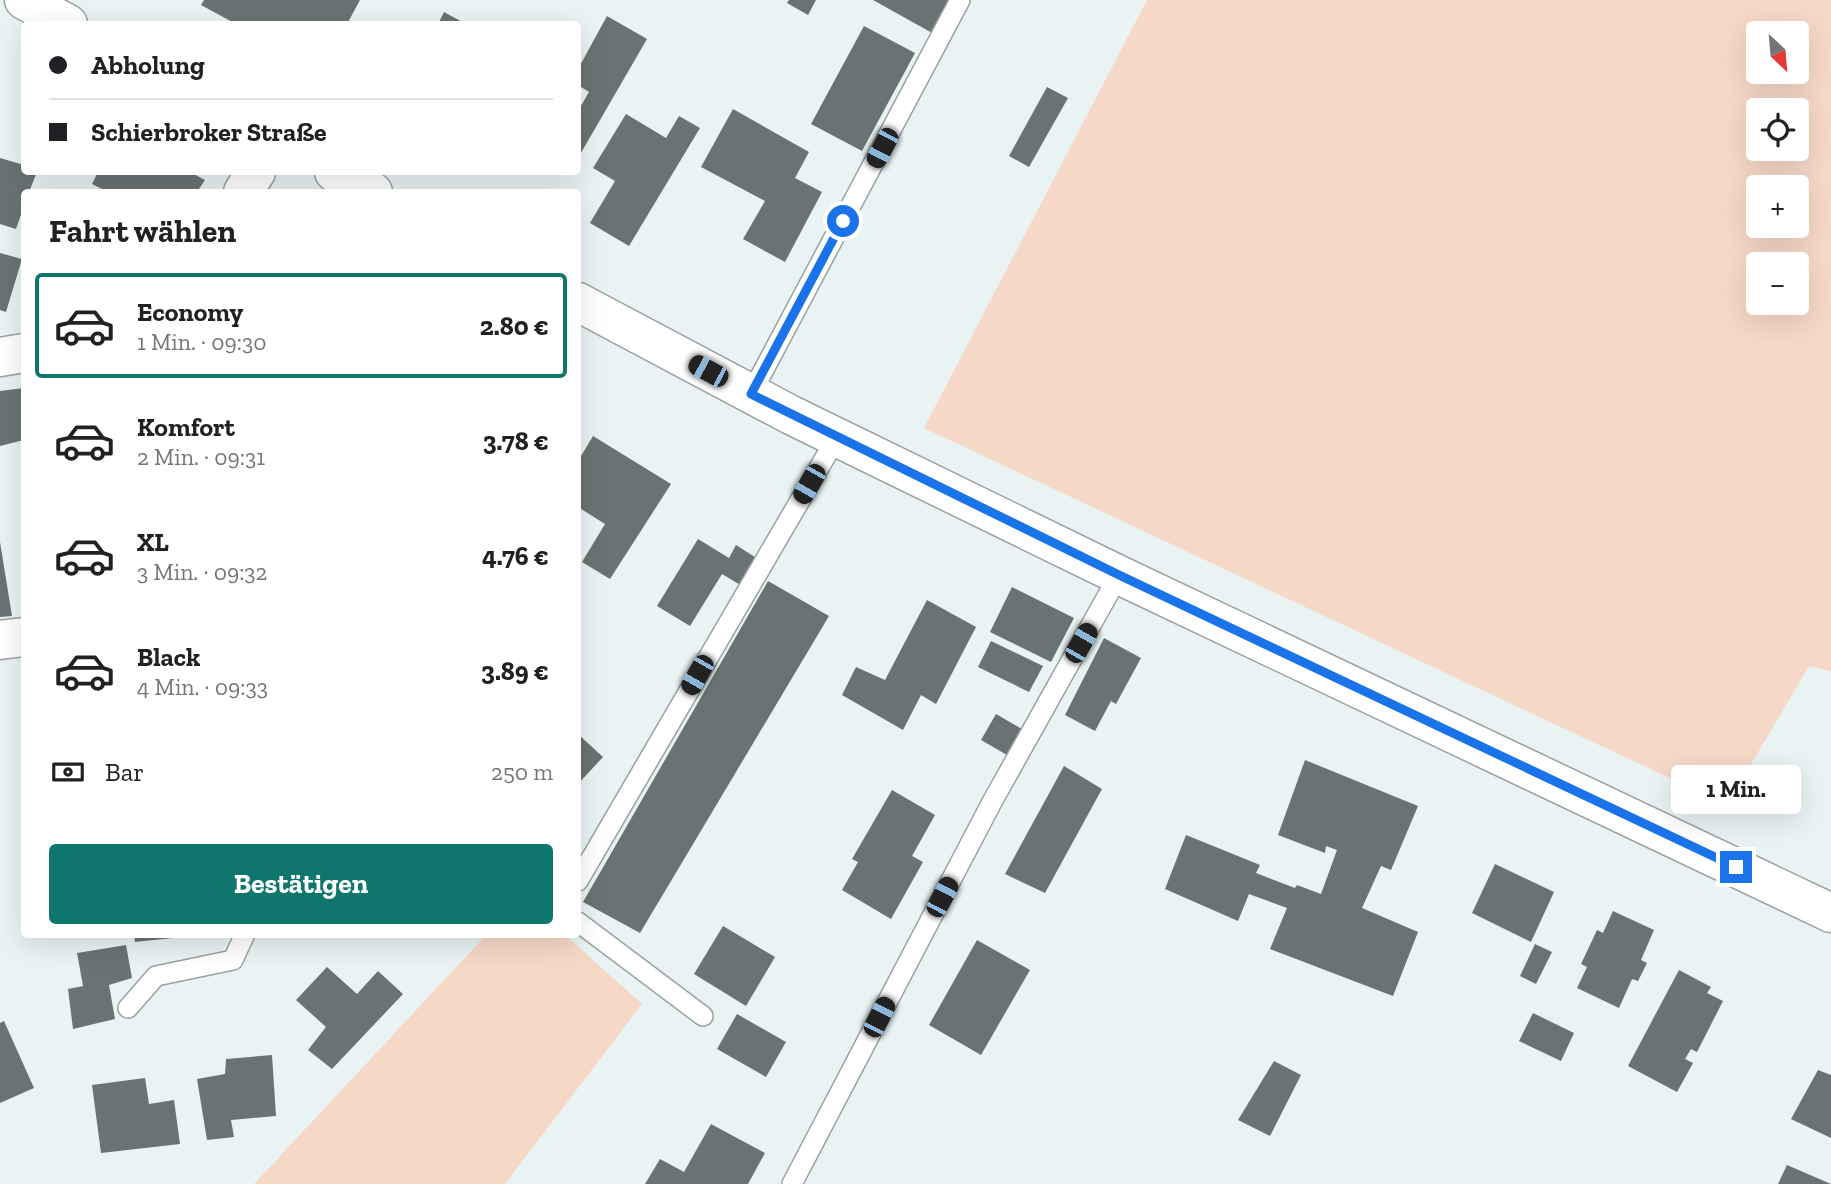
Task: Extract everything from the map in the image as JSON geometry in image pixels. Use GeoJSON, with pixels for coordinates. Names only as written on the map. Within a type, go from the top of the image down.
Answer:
{"type":"FeatureCollection","features":[{"type":"Feature","properties":{"kind":"main road"},"geometry":{"type":"LineString","coordinates":[[24,0],[62,21]]}},
{"type":"Feature","properties":{"kind":"main road"},"geometry":{"type":"LineString","coordinates":[[340,175],[367,189]]}},
{"type":"Feature","properties":{"kind":"main road"},"geometry":{"type":"LineString","coordinates":[[581,304],[751,394],[1119,575],[1831,912]]}},
{"type":"Feature","properties":{"kind":"main road"},"geometry":{"type":"LineString","coordinates":[[0,357],[21,354]]}},
{"type":"Feature","properties":{"kind":"main road"},"geometry":{"type":"LineString","coordinates":[[0,640],[21,637]]}},
{"type":"Feature","properties":{"kind":"lane"},"geometry":{"type":"LineString","coordinates":[[751,394],[960,0]]}},
{"type":"Feature","properties":{"kind":"lane"},"geometry":{"type":"LineString","coordinates":[[581,876],[837,437]]}},
{"type":"Feature","properties":{"kind":"lane"},"geometry":{"type":"LineString","coordinates":[[792,1184],[992,802],[1119,575]]}},
{"type":"Feature","properties":{"kind":"lane"},"geometry":{"type":"LineString","coordinates":[[581,924],[703,1016]]}},
{"type":"Feature","properties":{"kind":"lane"},"geometry":{"type":"LineString","coordinates":[[128,1008],[156,976],[233,960],[243,938]]}},
{"type":"Feature","properties":{"kind":"shaded area"},"geometry":{"type":"Polygon","coordinates":[[[1147,0],[1831,0],[1831,671],[1809,666],[1727,805],[924,428],[1147,0]]]}},
{"type":"Feature","properties":{"kind":"shaded area"},"geometry":{"type":"Polygon","coordinates":[[[483,938],[568,938],[642,1004],[505,1184],[254,1184],[483,938]]]}},
{"type":"Feature","properties":{"kind":"building"},"geometry":{"type":"Polygon","coordinates":[[[204,0],[360,0],[349,21],[230,21],[201,5],[204,0]]]}},
{"type":"Feature","properties":{"kind":"building"},"geometry":{"type":"Polygon","coordinates":[[[789,0],[816,0],[808,15],[787,3],[789,0]]]}},
{"type":"Feature","properties":{"kind":"building"},"geometry":{"type":"Polygon","coordinates":[[[873,0],[953,0],[934,34],[873,0]]]}},
{"type":"Feature","properties":{"kind":"building"},"geometry":{"type":"Polygon","coordinates":[[[444,12],[460,21],[440,21],[444,12]]]}},
{"type":"Feature","properties":{"kind":"building"},"geometry":{"type":"Polygon","coordinates":[[[607,16],[647,39],[581,153],[581,106],[589,92],[581,87],[581,64],[607,16]]]}},
{"type":"Feature","properties":{"kind":"building"},"geometry":{"type":"Polygon","coordinates":[[[864,26],[915,53],[862,151],[811,124],[864,26]]]}},
{"type":"Feature","properties":{"kind":"building"},"geometry":{"type":"Polygon","coordinates":[[[1047,87],[1068,98],[1029,167],[1009,156],[1047,87]]]}},
{"type":"Feature","properties":{"kind":"building"},"geometry":{"type":"Polygon","coordinates":[[[733,109],[809,152],[795,178],[822,192],[785,262],[743,239],[765,201],[701,167],[733,109]]]}},
{"type":"Feature","properties":{"kind":"building"},"geometry":{"type":"Polygon","coordinates":[[[626,114],[666,138],[679,116],[700,128],[629,246],[590,223],[615,181],[593,168],[626,114]]]}},
{"type":"Feature","properties":{"kind":"building"},"geometry":{"type":"Polygon","coordinates":[[[0,158],[21,164],[21,175],[36,175],[30,189],[21,189],[21,215],[16,229],[0,224],[0,158]]]}},
{"type":"Feature","properties":{"kind":"building"},"geometry":{"type":"Polygon","coordinates":[[[96,175],[196,175],[205,180],[199,189],[102,189],[92,184],[96,175]]]}},
{"type":"Feature","properties":{"kind":"building"},"geometry":{"type":"Polygon","coordinates":[[[0,253],[21,259],[21,262],[6,312],[0,310],[0,253]]]}},
{"type":"Feature","properties":{"kind":"building"},"geometry":{"type":"Polygon","coordinates":[[[21,388],[21,441],[0,446],[0,391],[21,388]]]}},
{"type":"Feature","properties":{"kind":"building"},"geometry":{"type":"Polygon","coordinates":[[[593,436],[671,484],[610,579],[582,562],[605,524],[581,509],[581,456],[593,436]]]}},
{"type":"Feature","properties":{"kind":"building"},"geometry":{"type":"Polygon","coordinates":[[[698,539],[729,558],[736,545],[758,559],[742,586],[722,574],[690,626],[657,606],[698,539]]]}},
{"type":"Feature","properties":{"kind":"building"},"geometry":{"type":"Polygon","coordinates":[[[0,542],[12,616],[0,617],[0,542]]]}},
{"type":"Feature","properties":{"kind":"building"},"geometry":{"type":"Polygon","coordinates":[[[768,581],[829,616],[640,933],[583,902],[768,581]]]}},
{"type":"Feature","properties":{"kind":"building"},"geometry":{"type":"Polygon","coordinates":[[[1012,587],[1074,618],[1051,662],[990,632],[1012,587]]]}},
{"type":"Feature","properties":{"kind":"building"},"geometry":{"type":"Polygon","coordinates":[[[927,600],[976,627],[936,704],[921,695],[903,730],[842,695],[856,667],[885,680],[927,600]]]}},
{"type":"Feature","properties":{"kind":"building"},"geometry":{"type":"Polygon","coordinates":[[[1104,638],[1141,658],[1116,704],[1111,701],[1095,731],[1065,715],[1104,638]]]}},
{"type":"Feature","properties":{"kind":"building"},"geometry":{"type":"Polygon","coordinates":[[[991,641],[1043,666],[1029,692],[978,667],[991,641]]]}},
{"type":"Feature","properties":{"kind":"building"},"geometry":{"type":"Polygon","coordinates":[[[996,714],[1022,729],[1007,755],[981,740],[996,714]]]}},
{"type":"Feature","properties":{"kind":"building"},"geometry":{"type":"Polygon","coordinates":[[[581,737],[603,757],[581,781],[581,737]]]}},
{"type":"Feature","properties":{"kind":"building"},"geometry":{"type":"Polygon","coordinates":[[[1305,760],[1418,806],[1391,870],[1381,866],[1362,908],[1418,932],[1393,996],[1270,949],[1287,908],[1249,894],[1238,921],[1165,889],[1186,835],[1260,865],[1256,873],[1295,888],[1297,885],[1321,894],[1337,850],[1326,846],[1325,853],[1278,835],[1305,760]]]}},
{"type":"Feature","properties":{"kind":"building"},"geometry":{"type":"Polygon","coordinates":[[[1064,766],[1102,789],[1045,893],[1005,874],[1064,766]]]}},
{"type":"Feature","properties":{"kind":"building"},"geometry":{"type":"Polygon","coordinates":[[[892,790],[935,815],[912,856],[923,862],[891,919],[842,890],[858,862],[852,859],[892,790]]]}},
{"type":"Feature","properties":{"kind":"building"},"geometry":{"type":"Polygon","coordinates":[[[1495,864],[1554,892],[1531,942],[1472,913],[1495,864]]]}},
{"type":"Feature","properties":{"kind":"building"},"geometry":{"type":"Polygon","coordinates":[[[1613,911],[1654,930],[1641,960],[1647,963],[1638,981],[1632,979],[1619,1008],[1577,988],[1587,967],[1581,964],[1597,930],[1603,933],[1613,911]]]}},
{"type":"Feature","properties":{"kind":"building"},"geometry":{"type":"Polygon","coordinates":[[[723,926],[775,957],[746,1006],[694,974],[723,926]]]}},
{"type":"Feature","properties":{"kind":"building"},"geometry":{"type":"Polygon","coordinates":[[[134,938],[173,938],[135,942],[134,938]]]}},
{"type":"Feature","properties":{"kind":"building"},"geometry":{"type":"Polygon","coordinates":[[[977,940],[1030,970],[981,1055],[929,1025],[977,940]]]}},
{"type":"Feature","properties":{"kind":"building"},"geometry":{"type":"Polygon","coordinates":[[[1535,944],[1552,952],[1536,984],[1520,976],[1535,944]]]}},
{"type":"Feature","properties":{"kind":"building"},"geometry":{"type":"Polygon","coordinates":[[[126,945],[132,978],[109,985],[115,1019],[73,1029],[68,989],[83,986],[77,953],[126,945]]]}},
{"type":"Feature","properties":{"kind":"building"},"geometry":{"type":"Polygon","coordinates":[[[327,967],[357,994],[378,971],[403,994],[332,1069],[308,1050],[326,1027],[296,1000],[327,967]]]}},
{"type":"Feature","properties":{"kind":"building"},"geometry":{"type":"Polygon","coordinates":[[[1679,970],[1711,987],[1707,993],[1723,1001],[1697,1052],[1691,1049],[1685,1059],[1693,1063],[1677,1092],[1628,1066],[1679,970]]]}},
{"type":"Feature","properties":{"kind":"building"},"geometry":{"type":"Polygon","coordinates":[[[1533,1013],[1574,1033],[1561,1061],[1519,1041],[1533,1013]]]}},
{"type":"Feature","properties":{"kind":"building"},"geometry":{"type":"Polygon","coordinates":[[[737,1014],[786,1042],[766,1077],[717,1049],[737,1014]]]}},
{"type":"Feature","properties":{"kind":"building"},"geometry":{"type":"Polygon","coordinates":[[[4,1021],[34,1088],[0,1103],[0,1023],[4,1021]]]}},
{"type":"Feature","properties":{"kind":"building"},"geometry":{"type":"Polygon","coordinates":[[[272,1055],[276,1116],[231,1120],[234,1137],[207,1140],[197,1079],[225,1074],[226,1059],[272,1055]]]}},
{"type":"Feature","properties":{"kind":"building"},"geometry":{"type":"Polygon","coordinates":[[[1274,1061],[1301,1075],[1270,1136],[1238,1120],[1274,1061]]]}},
{"type":"Feature","properties":{"kind":"building"},"geometry":{"type":"Polygon","coordinates":[[[1818,1070],[1831,1075],[1831,1138],[1791,1119],[1818,1070]]]}},
{"type":"Feature","properties":{"kind":"building"},"geometry":{"type":"Polygon","coordinates":[[[145,1078],[149,1104],[174,1100],[180,1144],[101,1153],[92,1085],[145,1078]]]}},
{"type":"Feature","properties":{"kind":"building"},"geometry":{"type":"Polygon","coordinates":[[[711,1124],[765,1153],[748,1184],[645,1184],[660,1159],[684,1172],[711,1124]]]}},
{"type":"Feature","properties":{"kind":"building"},"geometry":{"type":"Polygon","coordinates":[[[1787,1165],[1831,1184],[1778,1184],[1787,1165]]]}},
{"type":"Feature","properties":{"kind":"route"},"geometry":{"type":"LineString","coordinates":[[843,221],[751,394],[1119,575],[1736,867]]}}]}
